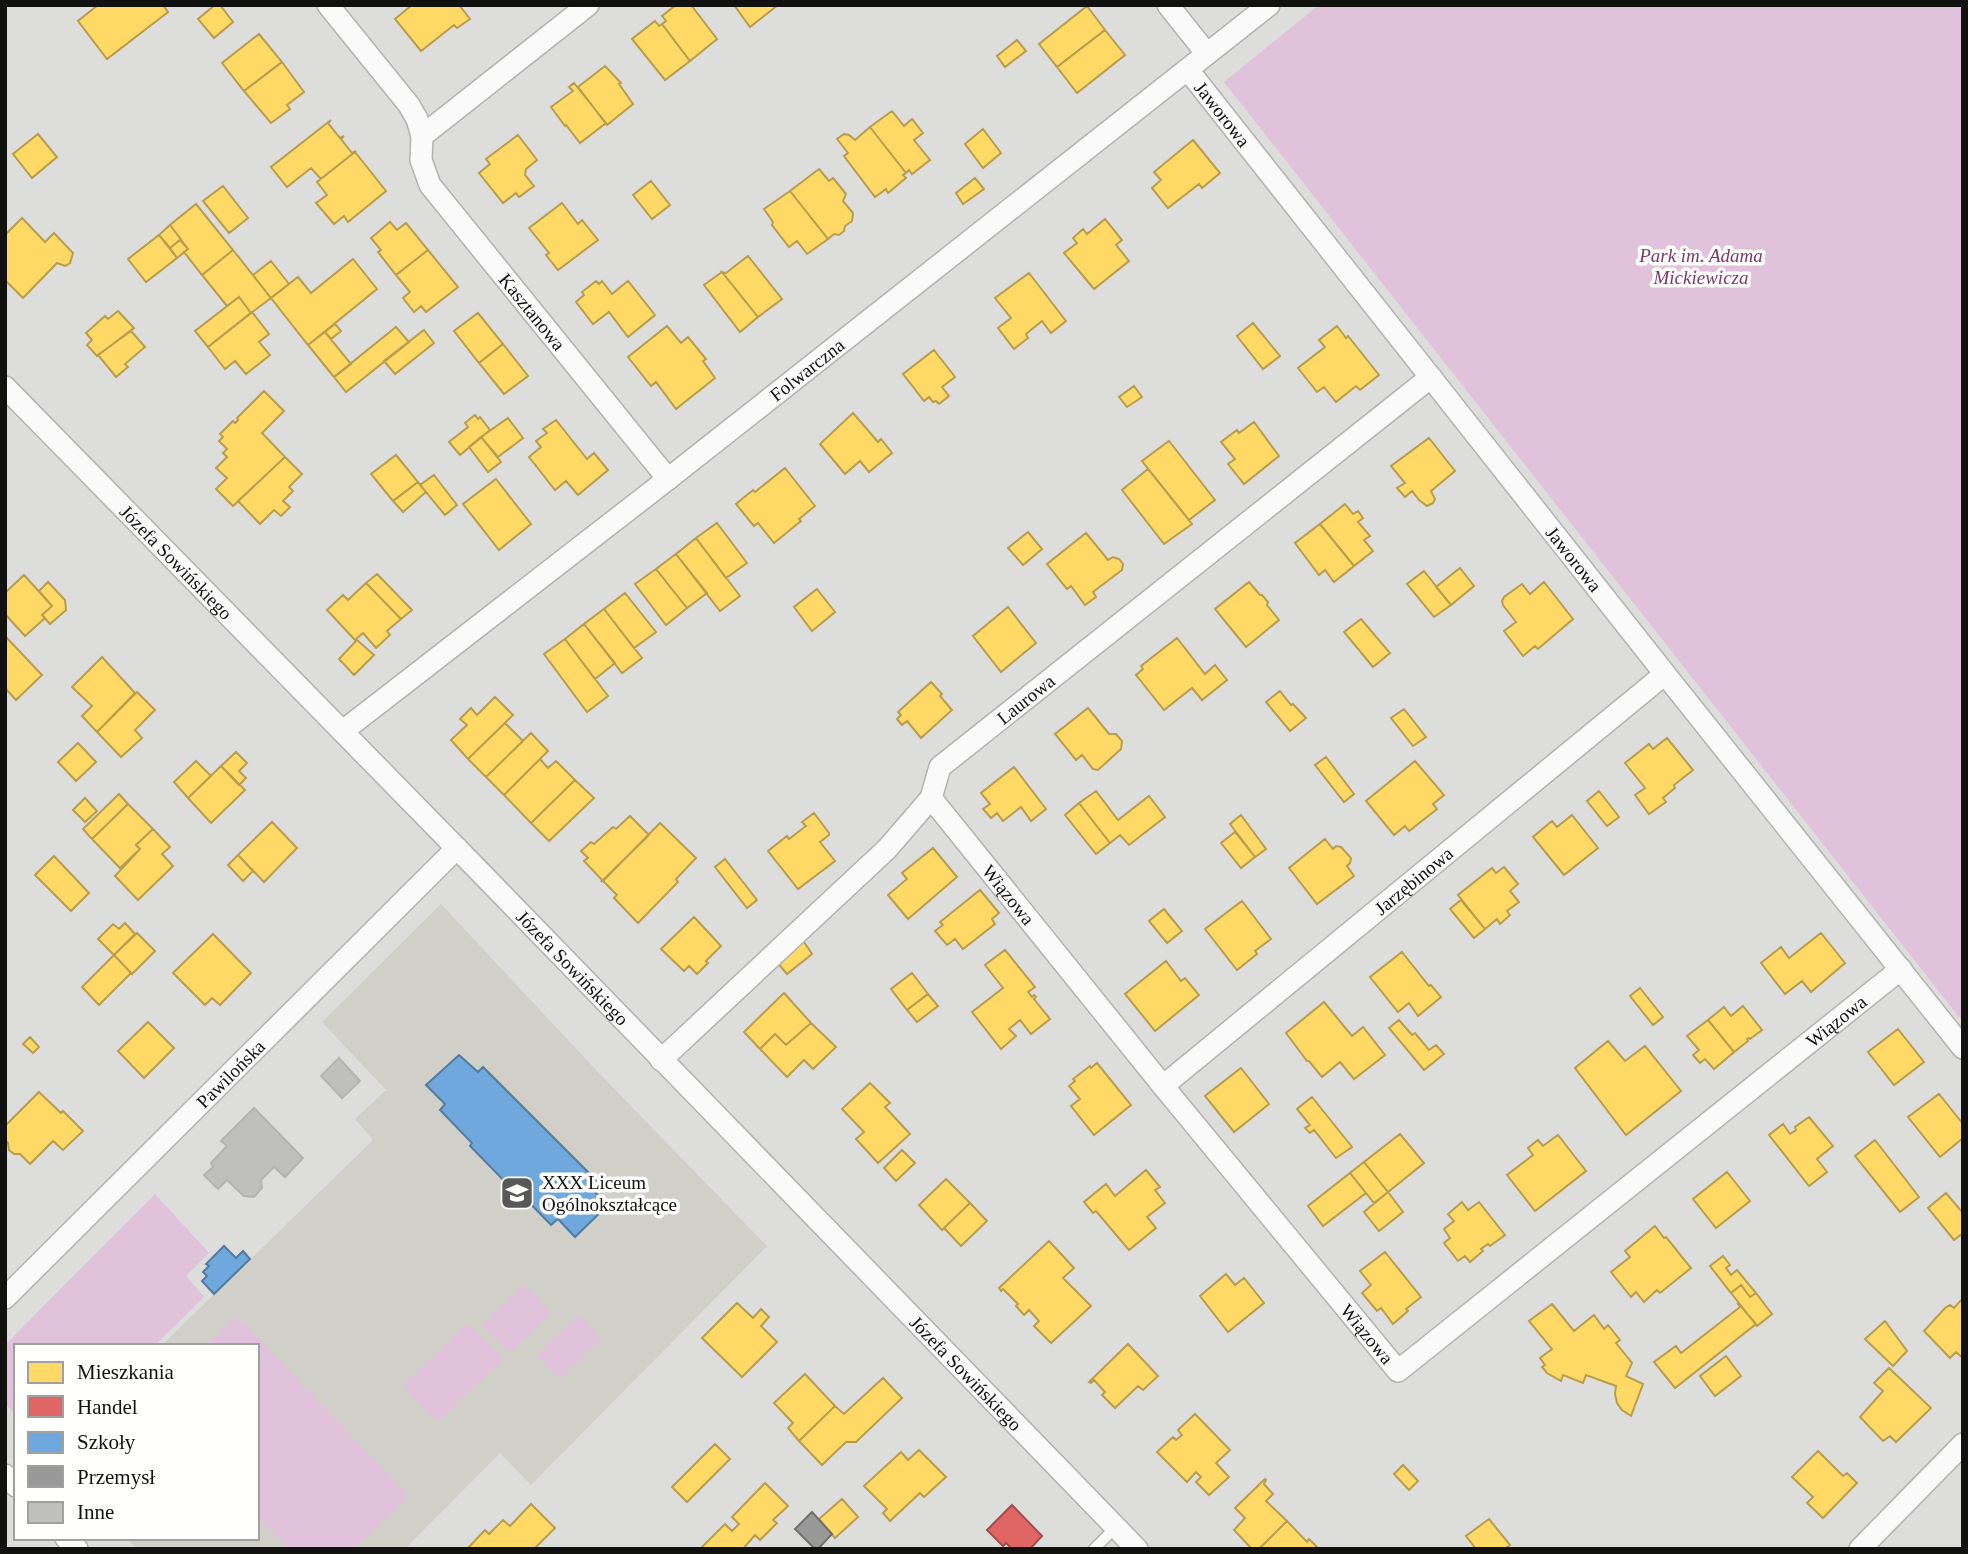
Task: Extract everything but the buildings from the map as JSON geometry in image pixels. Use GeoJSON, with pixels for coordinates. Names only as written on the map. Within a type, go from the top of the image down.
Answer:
{"type":"FeatureCollection","features":[{"type":"Feature","properties":{"kind":"street","name":"Kasztanowa"},"geometry":{"type":"LineString","coordinates":[[328,5],[409,105],[417,119],[422,136],[421,160],[430,185],[668,479]]}},
{"type":"Feature","properties":{"kind":"street"},"geometry":{"type":"LineString","coordinates":[[422,136],[588,5]]}},
{"type":"Feature","properties":{"kind":"street","name":"Jaworowa"},"geometry":{"type":"LineString","coordinates":[[1168,5],[1207,54]]}},
{"type":"Feature","properties":{"kind":"street","name":"Folwarczna"},"geometry":{"type":"LineString","coordinates":[[343,731],[668,479],[1269,5]]}},
{"type":"Feature","properties":{"kind":"street","name":"Jaworowa"},"geometry":{"type":"LineString","coordinates":[[1188,70],[1963,1048]]}},
{"type":"Feature","properties":{"kind":"street","name":"Laurowa"},"geometry":{"type":"LineString","coordinates":[[661,1060],[887,849],[931,798],[940,767],[1431,377]]}},
{"type":"Feature","properties":{"kind":"street","name":"Józefa Sowińskiego"},"geometry":{"type":"LineString","coordinates":[[5,387],[1137,1549]]}},
{"type":"Feature","properties":{"kind":"street","name":"Jarzębinowa"},"geometry":{"type":"LineString","coordinates":[[1163,1086],[1665,674]]}},
{"type":"Feature","properties":{"kind":"street","name":"Wiązowa"},"geometry":{"type":"LineString","coordinates":[[931,798],[1163,1086],[1398,1371],[1901,969]]}},
{"type":"Feature","properties":{"kind":"street","name":"Pawilońska"},"geometry":{"type":"LineString","coordinates":[[5,1298],[457,848]]}},
{"type":"Feature","properties":{"kind":"street"},"geometry":{"type":"LineString","coordinates":[[1860,1549],[1963,1444]]}},
{"type":"Feature","properties":{"kind":"lane"},"geometry":{"type":"LineString","coordinates":[[1094,1549],[1116,1527]]}},
{"type":"Feature","properties":{"kind":"shaded area","name":"XXX Liceum Ogólnokształcące"},"geometry":{"type":"Polygon","coordinates":[[[441,904],[596,1070],[767,1246],[531,1485],[500,1453],[405,1549],[137,1549],[129,1540],[259,1540],[259,1344],[163,1344],[373,1140],[355,1119],[386,1090],[322,1022],[441,904]]]}},
{"type":"Feature","properties":{"kind":"green space","name":"Park im. Adama Mickiewicza"},"geometry":{"type":"Polygon","coordinates":[[[1319,5],[1963,5],[1963,1022],[1224,82],[1319,5]]]}},
{"type":"Feature","properties":{"kind":"green space"},"geometry":{"type":"Polygon","coordinates":[[[155,1194],[209,1253],[186,1276],[204,1297],[156,1344],[14,1344],[14,1412],[5,1404],[5,1345],[155,1194]]]}},
{"type":"Feature","properties":{"kind":"green space"},"geometry":{"type":"Polygon","coordinates":[[[524,1284],[551,1313],[510,1353],[482,1325],[524,1284]]]}},
{"type":"Feature","properties":{"kind":"green space"},"geometry":{"type":"Polygon","coordinates":[[[579,1315],[601,1338],[560,1379],[537,1355],[579,1315]]]}},
{"type":"Feature","properties":{"kind":"green space"},"geometry":{"type":"Polygon","coordinates":[[[237,1316],[409,1496],[354,1549],[289,1549],[259,1517],[259,1344],[208,1344],[237,1316]]]}},
{"type":"Feature","properties":{"kind":"green space"},"geometry":{"type":"Polygon","coordinates":[[[468,1323],[504,1359],[437,1422],[403,1386],[468,1323]]]}},
{"type":"Feature","properties":{"kind":"place","name":"XXX Liceum Ogólnokształcące"},"geometry":{"type":"Point","coordinates":[517,1193]}}]}
